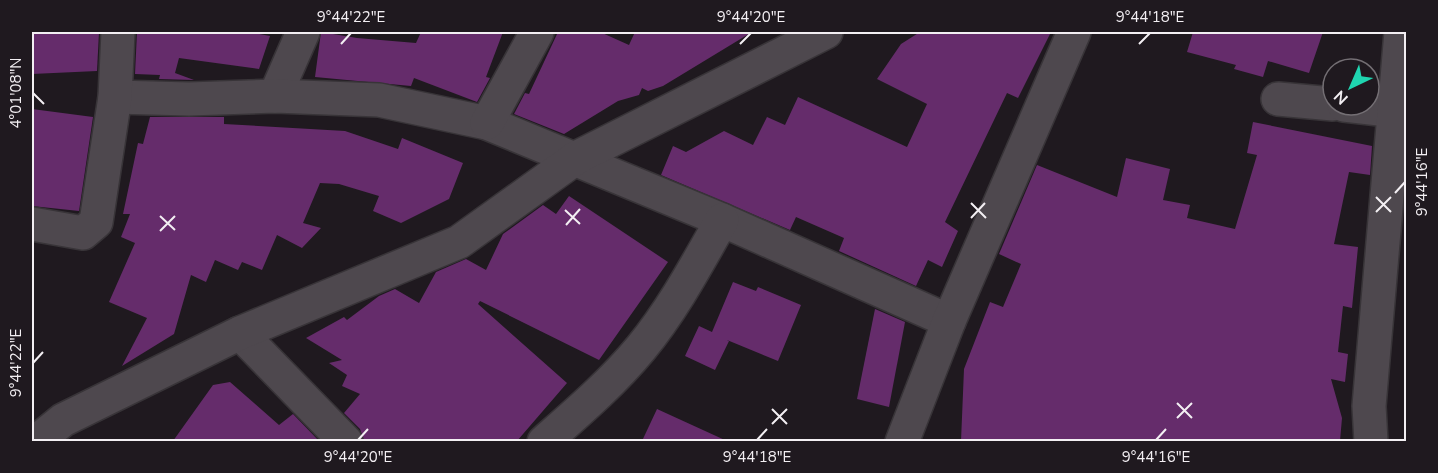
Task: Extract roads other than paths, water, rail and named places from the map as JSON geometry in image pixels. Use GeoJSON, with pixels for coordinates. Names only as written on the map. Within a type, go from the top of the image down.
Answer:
{"type":"FeatureCollection","features":[{"type":"Feature","properties":{"kind":"street"},"geometry":{"type":"LineString","coordinates":[[32,224],[83,233],[96,222],[115,97],[118,32]]}},
{"type":"Feature","properties":{"kind":"street"},"geometry":{"type":"LineString","coordinates":[[275,96],[303,32]]}},
{"type":"Feature","properties":{"kind":"street"},"geometry":{"type":"LineString","coordinates":[[487,123],[537,32]]}},
{"type":"Feature","properties":{"kind":"street"},"geometry":{"type":"LineString","coordinates":[[36,441],[63,420],[240,333],[459,242],[576,158],[789,42],[826,32]]}},
{"type":"Feature","properties":{"kind":"street"},"geometry":{"type":"LineString","coordinates":[[902,441],[949,321],[1074,32]]}},
{"type":"Feature","properties":{"kind":"street"},"geometry":{"type":"LineString","coordinates":[[1371,441],[1369,406],[1400,111],[1401,32]]}},
{"type":"Feature","properties":{"kind":"street"},"geometry":{"type":"LineString","coordinates":[[115,97],[189,99],[275,96],[379,100],[487,123],[722,220],[949,321]]}},
{"type":"Feature","properties":{"kind":"street"},"geometry":{"type":"LineString","coordinates":[[1278,99],[1321,103]]}},
{"type":"Feature","properties":{"kind":"street"},"geometry":{"type":"LineString","coordinates":[[1381,109],[1400,111]]}},
{"type":"Feature","properties":{"kind":"street"},"geometry":{"type":"LineString","coordinates":[[544,441],[602,391],[641,348],[674,303],[722,220]]}},
{"type":"Feature","properties":{"kind":"street"},"geometry":{"type":"LineString","coordinates":[[240,333],[346,441]]}}]}
